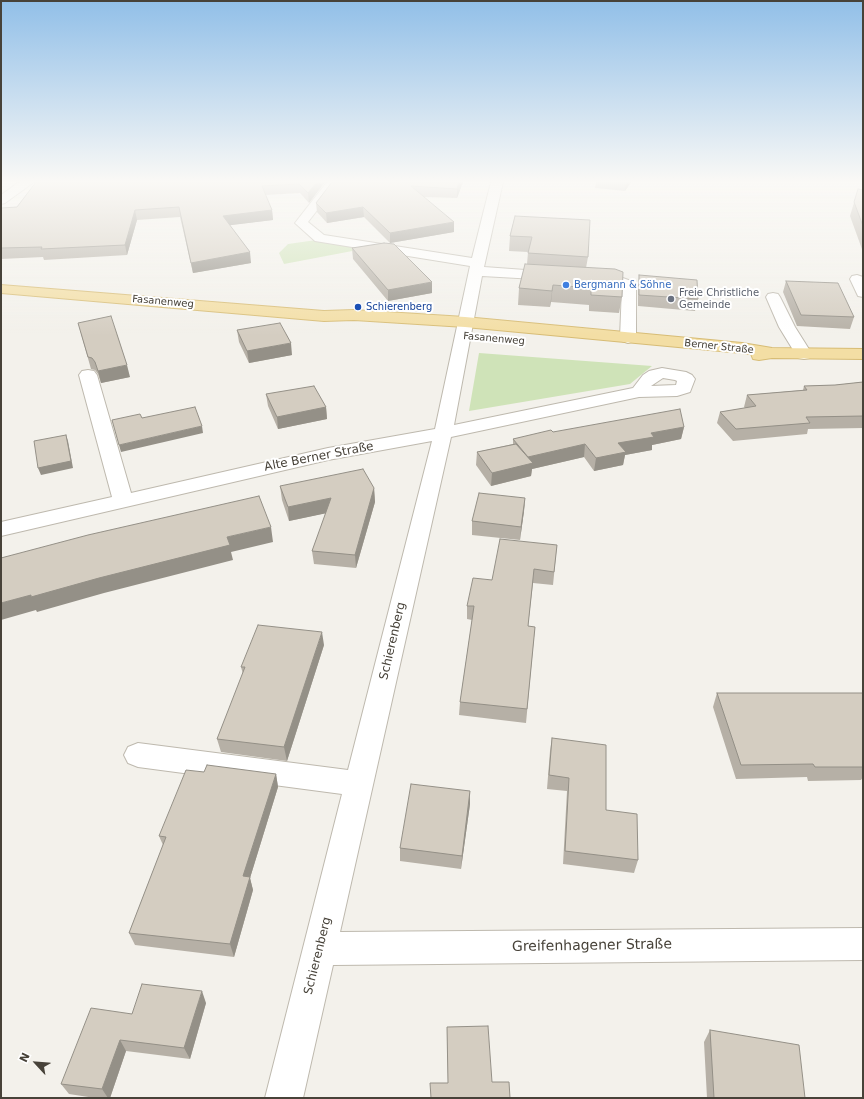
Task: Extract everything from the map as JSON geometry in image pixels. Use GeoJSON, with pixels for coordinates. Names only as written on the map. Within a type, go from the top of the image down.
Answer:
{"type":"FeatureCollection","features":[{"type":"Feature","properties":{"kind":"main road","name":"Fasanenweg"},"geometry":{"type":"LineString","coordinates":[[1,289],[324,316],[348,323],[375,327],[464,329],[628,338],[664,347]]}},
{"type":"Feature","properties":{"kind":"main road","name":"Fasanenweg"},"geometry":{"type":"LineString","coordinates":[[464,329],[664,347]]}},
{"type":"Feature","properties":{"kind":"main road","name":"Berner Straße"},"geometry":{"type":"LineString","coordinates":[[664,347],[745,356],[772,353],[863,354]]}},
{"type":"Feature","properties":{"kind":"street"},"geometry":{"type":"LineString","coordinates":[[314,233],[320,238],[477,267],[615,280],[629,285],[628,338]]}},
{"type":"Feature","properties":{"kind":"street","name":"Schierenberg"},"geometry":{"type":"LineString","coordinates":[[284,1098],[443,433],[485,233]]}},
{"type":"Feature","properties":{"kind":"street"},"geometry":{"type":"LineString","coordinates":[[772,297],[787,327],[804,354]]}},
{"type":"Feature","properties":{"kind":"street"},"geometry":{"type":"LineString","coordinates":[[88,375],[123,500]]}},
{"type":"Feature","properties":{"kind":"street","name":"Alte Berner Straße"},"geometry":{"type":"LineString","coordinates":[[1,529],[328,454],[405,441],[639,392]]}},
{"type":"Feature","properties":{"kind":"street"},"geometry":{"type":"LineString","coordinates":[[138,755],[360,784]]}},
{"type":"Feature","properties":{"kind":"street","name":"Greifenhagener Straße"},"geometry":{"type":"LineString","coordinates":[[320,949],[863,944]]}},
{"type":"Feature","properties":{"kind":"green space"},"geometry":{"type":"Polygon","coordinates":[[[316,240],[363,249],[284,264],[279,253],[288,244],[316,240]]]}},
{"type":"Feature","properties":{"kind":"green space"},"geometry":{"type":"Polygon","coordinates":[[[479,353],[652,366],[630,384],[469,411],[479,353]]]}},
{"type":"Feature","properties":{"kind":"building"},"geometry":{"type":"Polygon","coordinates":[[[1,233],[128,233],[125,245],[41,249],[42,247],[1,248],[1,233]]]}},
{"type":"Feature","properties":{"kind":"building"},"geometry":{"type":"Polygon","coordinates":[[[185,233],[236,233],[250,252],[191,263],[185,233]]]}},
{"type":"Feature","properties":{"kind":"building"},"geometry":{"type":"Polygon","coordinates":[[[511,233],[589,233],[588,257],[528,253],[532,237],[510,236],[511,233]]]}},
{"type":"Feature","properties":{"kind":"building"},"geometry":{"type":"Polygon","coordinates":[[[384,243],[394,244],[432,282],[388,290],[352,248],[384,243]]]}},
{"type":"Feature","properties":{"kind":"building"},"geometry":{"type":"Polygon","coordinates":[[[525,264],[615,269],[623,272],[622,297],[591,295],[591,288],[553,285],[552,291],[519,288],[525,264]]]}},
{"type":"Feature","properties":{"kind":"building"},"geometry":{"type":"Polygon","coordinates":[[[639,275],[697,280],[698,299],[639,295],[639,275]]]}},
{"type":"Feature","properties":{"kind":"building"},"geometry":{"type":"Polygon","coordinates":[[[786,281],[838,283],[854,317],[801,315],[786,281]]]}},
{"type":"Feature","properties":{"kind":"building"},"geometry":{"type":"Polygon","coordinates":[[[111,316],[127,365],[98,371],[95,362],[92,358],[88,357],[78,323],[111,316]]]}},
{"type":"Feature","properties":{"kind":"building"},"geometry":{"type":"Polygon","coordinates":[[[280,323],[291,343],[247,351],[237,330],[280,323]]]}},
{"type":"Feature","properties":{"kind":"building"},"geometry":{"type":"Polygon","coordinates":[[[863,382],[863,416],[806,417],[810,423],[736,429],[720,412],[756,406],[747,395],[807,390],[804,386],[863,382]]]}},
{"type":"Feature","properties":{"kind":"building"},"geometry":{"type":"Polygon","coordinates":[[[314,386],[326,407],[277,417],[266,394],[314,386]]]}},
{"type":"Feature","properties":{"kind":"building"},"geometry":{"type":"Polygon","coordinates":[[[195,407],[202,426],[119,445],[112,420],[140,414],[142,418],[195,407]]]}},
{"type":"Feature","properties":{"kind":"building"},"geometry":{"type":"Polygon","coordinates":[[[680,409],[684,427],[651,433],[654,437],[618,443],[626,452],[596,458],[585,444],[528,457],[513,439],[551,430],[553,432],[680,409]]]}},
{"type":"Feature","properties":{"kind":"building"},"geometry":{"type":"Polygon","coordinates":[[[66,435],[71,461],[38,468],[34,441],[66,435]]]}},
{"type":"Feature","properties":{"kind":"building"},"geometry":{"type":"Polygon","coordinates":[[[516,444],[533,463],[492,473],[477,452],[516,444]]]}},
{"type":"Feature","properties":{"kind":"building"},"geometry":{"type":"Polygon","coordinates":[[[363,469],[374,488],[355,555],[312,551],[331,498],[288,507],[280,486],[363,469]]]}},
{"type":"Feature","properties":{"kind":"building"},"geometry":{"type":"Polygon","coordinates":[[[479,493],[525,498],[521,527],[472,521],[479,493]]]}},
{"type":"Feature","properties":{"kind":"building"},"geometry":{"type":"Polygon","coordinates":[[[259,496],[271,527],[227,537],[230,545],[31,597],[31,595],[1,603],[1,558],[88,535],[259,496]]]}},
{"type":"Feature","properties":{"kind":"building"},"geometry":{"type":"Polygon","coordinates":[[[500,539],[557,545],[554,572],[534,569],[528,626],[535,627],[527,709],[460,702],[474,606],[467,606],[473,578],[492,580],[500,539]]]}},
{"type":"Feature","properties":{"kind":"building"},"geometry":{"type":"Polygon","coordinates":[[[258,625],[322,632],[284,747],[217,739],[245,667],[241,667],[258,625]]]}},
{"type":"Feature","properties":{"kind":"building"},"geometry":{"type":"Polygon","coordinates":[[[717,693],[863,693],[863,767],[815,767],[813,764],[741,765],[717,693]]]}},
{"type":"Feature","properties":{"kind":"building"},"geometry":{"type":"Polygon","coordinates":[[[552,738],[606,745],[606,810],[637,814],[638,860],[565,851],[569,778],[549,775],[552,738]]]}},
{"type":"Feature","properties":{"kind":"building"},"geometry":{"type":"Polygon","coordinates":[[[207,765],[276,774],[243,876],[250,877],[230,944],[129,933],[166,837],[159,836],[186,770],[204,772],[207,765]]]}},
{"type":"Feature","properties":{"kind":"building"},"geometry":{"type":"Polygon","coordinates":[[[411,784],[470,791],[462,856],[400,848],[411,784]]]}},
{"type":"Feature","properties":{"kind":"building"},"geometry":{"type":"Polygon","coordinates":[[[142,984],[202,991],[184,1048],[120,1040],[102,1089],[61,1084],[91,1008],[132,1014],[142,984]]]}},
{"type":"Feature","properties":{"kind":"building"},"geometry":{"type":"Polygon","coordinates":[[[488,1026],[492,1082],[509,1082],[510,1098],[431,1098],[430,1083],[448,1083],[447,1027],[488,1026]]]}},
{"type":"Feature","properties":{"kind":"building"},"geometry":{"type":"Polygon","coordinates":[[[710,1030],[799,1045],[805,1098],[714,1098],[710,1030]]]}},
{"type":"Feature","properties":{"kind":"place","name":"Bergmann & Söhne"},"geometry":{"type":"Point","coordinates":[566,285]}},
{"type":"Feature","properties":{"kind":"place","name":"Freie Christliche Gemeinde"},"geometry":{"type":"Point","coordinates":[671,299]}},
{"type":"Feature","properties":{"kind":"place","name":"Schierenberg"},"geometry":{"type":"Point","coordinates":[358,307]}}]}
